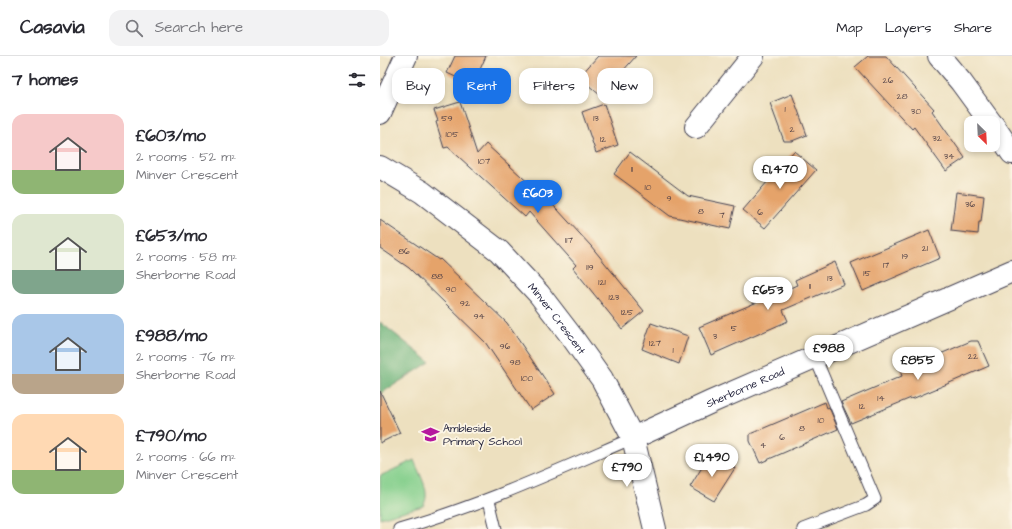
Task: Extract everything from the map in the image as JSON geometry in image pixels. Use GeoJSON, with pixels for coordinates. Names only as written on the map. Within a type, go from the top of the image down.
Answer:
{"type":"FeatureCollection","features":[{"type":"Feature","properties":{"kind":"street"},"geometry":{"type":"LineString","coordinates":[[380,113],[406,56]]}},
{"type":"Feature","properties":{"kind":"street"},"geometry":{"type":"LineString","coordinates":[[696,127],[753,56]]}},
{"type":"Feature","properties":{"kind":"street"},"geometry":{"type":"LineString","coordinates":[[939,56],[961,82],[986,116]]}},
{"type":"Feature","properties":{"kind":"street"},"geometry":{"type":"LineString","coordinates":[[1000,136],[1012,153]]}},
{"type":"Feature","properties":{"kind":"street","name":"Minver Crescent"},"geometry":{"type":"LineString","coordinates":[[380,167],[422,192],[499,251],[534,289],[572,337],[602,379],[632,438],[655,529]]}},
{"type":"Feature","properties":{"kind":"street","name":"Sherborne Road"},"geometry":{"type":"LineString","coordinates":[[632,438],[814,356],[1012,271]]}},
{"type":"Feature","properties":{"kind":"lane"},"geometry":{"type":"LineString","coordinates":[[803,529],[866,505],[875,500],[814,356]]}},
{"type":"Feature","properties":{"kind":"lane"},"geometry":{"type":"LineString","coordinates":[[399,529],[489,500],[632,438]]}},
{"type":"Feature","properties":{"kind":"lane"},"geometry":{"type":"LineString","coordinates":[[489,500],[496,529]]}},
{"type":"Feature","properties":{"kind":"green space"},"geometry":{"type":"Polygon","coordinates":[[[380,322],[430,362],[380,394],[380,322]]]}},
{"type":"Feature","properties":{"kind":"green space"},"geometry":{"type":"Polygon","coordinates":[[[414,460],[424,483],[426,495],[423,506],[380,518],[380,476],[414,460]]]}},
{"type":"Feature","properties":{"kind":"building"},"geometry":{"type":"Polygon","coordinates":[[[455,56],[486,56],[481,68],[453,68],[453,76],[447,73],[455,56]]]}},
{"type":"Feature","properties":{"kind":"building"},"geometry":{"type":"Polygon","coordinates":[[[598,56],[636,56],[626,68],[597,68],[597,93],[589,86],[589,68],[587,68],[598,56]]]}},
{"type":"Feature","properties":{"kind":"building"},"geometry":{"type":"Polygon","coordinates":[[[868,56],[886,56],[934,109],[932,111],[965,158],[946,171],[914,127],[912,129],[855,67],[868,56]]]}},
{"type":"Feature","properties":{"kind":"building"},"geometry":{"type":"Polygon","coordinates":[[[792,94],[807,135],[792,141],[784,141],[770,103],[792,94]]]}},
{"type":"Feature","properties":{"kind":"building"},"geometry":{"type":"Polygon","coordinates":[[[454,104],[461,104],[477,154],[486,144],[557,209],[591,246],[644,311],[622,329],[573,268],[576,265],[529,212],[525,217],[448,147],[444,148],[434,110],[454,104]]]}},
{"type":"Feature","properties":{"kind":"building"},"geometry":{"type":"Polygon","coordinates":[[[604,104],[618,145],[596,153],[582,112],[604,104]]]}},
{"type":"Feature","properties":{"kind":"building"},"geometry":{"type":"Polygon","coordinates":[[[794,151],[816,170],[765,228],[743,210],[794,151]]]}},
{"type":"Feature","properties":{"kind":"building"},"geometry":{"type":"Polygon","coordinates":[[[630,152],[688,196],[735,206],[730,229],[670,216],[614,174],[630,152]]]}},
{"type":"Feature","properties":{"kind":"building"},"geometry":{"type":"Polygon","coordinates":[[[956,192],[984,196],[978,234],[951,231],[956,192]]]}},
{"type":"Feature","properties":{"kind":"building"},"geometry":{"type":"Polygon","coordinates":[[[380,220],[439,260],[440,259],[507,323],[555,394],[531,410],[485,342],[409,268],[380,248],[380,220]]]}},
{"type":"Feature","properties":{"kind":"building"},"geometry":{"type":"Polygon","coordinates":[[[929,230],[940,258],[863,291],[851,263],[929,230]]]}},
{"type":"Feature","properties":{"kind":"building"},"geometry":{"type":"Polygon","coordinates":[[[835,262],[844,284],[783,310],[788,321],[711,355],[699,327],[797,285],[795,280],[835,262]]]}},
{"type":"Feature","properties":{"kind":"building"},"geometry":{"type":"Polygon","coordinates":[[[651,323],[688,336],[679,364],[642,349],[651,323]]]}},
{"type":"Feature","properties":{"kind":"building"},"geometry":{"type":"Polygon","coordinates":[[[971,341],[978,341],[989,366],[851,423],[841,402],[902,376],[900,371],[971,341]]]}},
{"type":"Feature","properties":{"kind":"building"},"geometry":{"type":"Polygon","coordinates":[[[380,391],[400,433],[380,443],[380,391]]]}},
{"type":"Feature","properties":{"kind":"building"},"geometry":{"type":"Polygon","coordinates":[[[825,402],[827,408],[829,407],[838,429],[760,463],[750,441],[750,434],[825,402]]]}},
{"type":"Feature","properties":{"kind":"building"},"geometry":{"type":"Polygon","coordinates":[[[712,455],[735,468],[714,501],[690,487],[704,464],[705,465],[712,455]]]}},
{"type":"Feature","properties":{"kind":"place","name":"Ambleside Primary School"},"geometry":{"type":"Point","coordinates":[430,434]}}]}
